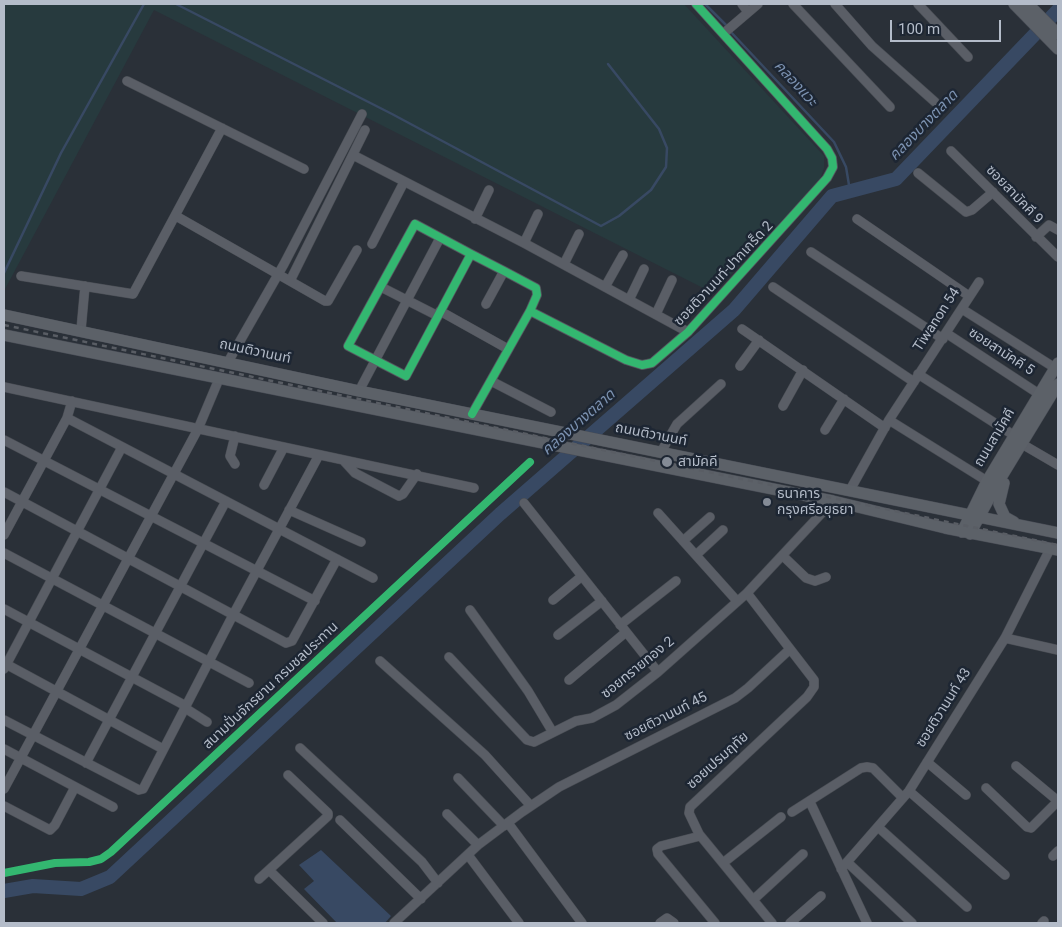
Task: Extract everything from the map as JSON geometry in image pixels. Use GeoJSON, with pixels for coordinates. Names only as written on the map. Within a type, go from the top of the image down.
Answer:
{"type":"FeatureCollection","features":[{"type":"Feature","properties":{"kind":"main road"},"geometry":{"type":"LineString","coordinates":[[1014,4],[1053,35],[1058,49]]}},
{"type":"Feature","properties":{"kind":"main road"},"geometry":{"type":"LineString","coordinates":[[1028,4],[1036,20]]}},
{"type":"Feature","properties":{"kind":"main road","name":"ถนนติวานนท์"},"geometry":{"type":"LineString","coordinates":[[4,315],[359,391],[1058,533]]}},
{"type":"Feature","properties":{"kind":"main road","name":"ถนนติวานนท์"},"geometry":{"type":"LineString","coordinates":[[4,335],[834,502],[966,533],[1054,549]]}},
{"type":"Feature","properties":{"kind":"main road"},"geometry":{"type":"LineString","coordinates":[[220,379],[228,362]]}},
{"type":"Feature","properties":{"kind":"main road","name":"ถนนสามัคคี"},"geometry":{"type":"LineString","coordinates":[[1049,398],[1057,366]]}},
{"type":"Feature","properties":{"kind":"main road","name":"ถนนสามัคคี"},"geometry":{"type":"LineString","coordinates":[[982,500],[987,481],[1058,384]]}},
{"type":"Feature","properties":{"kind":"main road","name":"ถนนสามัคคี"},"geometry":{"type":"LineString","coordinates":[[966,533],[982,500],[1012,460],[1018,440]]}},
{"type":"Feature","properties":{"kind":"main road"},"geometry":{"type":"LineString","coordinates":[[1012,460],[1000,495],[999,504],[1005,517],[1018,525]]}},
{"type":"Feature","properties":{"kind":"street","name":"ซอยติวานนท์-ปากเกร็ด 2"},"geometry":{"type":"LineString","coordinates":[[530,311],[626,360],[642,365],[652,363],[688,332],[815,194],[833,167],[832,158],[826,148],[727,30],[696,4]]}},
{"type":"Feature","properties":{"kind":"street"},"geometry":{"type":"LineString","coordinates":[[742,4],[748,12]]}},
{"type":"Feature","properties":{"kind":"street"},"geometry":{"type":"LineString","coordinates":[[727,30],[758,4]]}},
{"type":"Feature","properties":{"kind":"street"},"geometry":{"type":"LineString","coordinates":[[794,4],[890,107]]}},
{"type":"Feature","properties":{"kind":"street"},"geometry":{"type":"LineString","coordinates":[[835,4],[872,46],[935,102]]}},
{"type":"Feature","properties":{"kind":"street"},"geometry":{"type":"LineString","coordinates":[[918,4],[968,57]]}},
{"type":"Feature","properties":{"kind":"street"},"geometry":{"type":"LineString","coordinates":[[127,81],[304,169]]}},
{"type":"Feature","properties":{"kind":"street"},"geometry":{"type":"LineString","coordinates":[[228,362],[278,273],[362,114]]}},
{"type":"Feature","properties":{"kind":"street"},"geometry":{"type":"LineString","coordinates":[[21,276],[133,294],[222,128]]}},
{"type":"Feature","properties":{"kind":"street"},"geometry":{"type":"LineString","coordinates":[[290,281],[365,130]]}},
{"type":"Feature","properties":{"kind":"street","name":"ซอยสามัคคี 9"},"geometry":{"type":"LineString","coordinates":[[950,151],[1058,257]]}},
{"type":"Feature","properties":{"kind":"street"},"geometry":{"type":"LineString","coordinates":[[353,156],[564,264],[688,332]]}},
{"type":"Feature","properties":{"kind":"street"},"geometry":{"type":"LineString","coordinates":[[918,173],[966,212],[972,210],[993,192]]}},
{"type":"Feature","properties":{"kind":"street"},"geometry":{"type":"LineString","coordinates":[[372,244],[404,182]]}},
{"type":"Feature","properties":{"kind":"street"},"geometry":{"type":"LineString","coordinates":[[475,219],[489,190]]}},
{"type":"Feature","properties":{"kind":"street"},"geometry":{"type":"LineString","coordinates":[[524,243],[538,214]]}},
{"type":"Feature","properties":{"kind":"street"},"geometry":{"type":"LineString","coordinates":[[176,216],[328,301],[357,250]]}},
{"type":"Feature","properties":{"kind":"street"},"geometry":{"type":"LineString","coordinates":[[857,219],[969,296]]}},
{"type":"Feature","properties":{"kind":"street"},"geometry":{"type":"LineString","coordinates":[[471,254],[406,376],[348,346],[415,224],[536,288],[537,295],[530,311],[472,414]]}},
{"type":"Feature","properties":{"kind":"street"},"geometry":{"type":"LineString","coordinates":[[1036,237],[1049,225],[1058,230]]}},
{"type":"Feature","properties":{"kind":"street"},"geometry":{"type":"LineString","coordinates":[[564,264],[579,234]]}},
{"type":"Feature","properties":{"kind":"street"},"geometry":{"type":"LineString","coordinates":[[359,391],[440,238]]}},
{"type":"Feature","properties":{"kind":"street","name":"ซอยสามัคคี 5"},"geometry":{"type":"LineString","coordinates":[[811,252],[945,336],[1049,398]]}},
{"type":"Feature","properties":{"kind":"street"},"geometry":{"type":"LineString","coordinates":[[605,287],[623,255]]}},
{"type":"Feature","properties":{"kind":"street"},"geometry":{"type":"LineString","coordinates":[[629,300],[644,270]]}},
{"type":"Feature","properties":{"kind":"street"},"geometry":{"type":"LineString","coordinates":[[486,304],[504,271]]}},
{"type":"Feature","properties":{"kind":"street"},"geometry":{"type":"LineString","coordinates":[[656,314],[672,280]]}},
{"type":"Feature","properties":{"kind":"street","name":"Tiwanon 54"},"geometry":{"type":"LineString","coordinates":[[850,490],[887,424],[979,282]]}},
{"type":"Feature","properties":{"kind":"street"},"geometry":{"type":"LineString","coordinates":[[81,330],[85,286]]}},
{"type":"Feature","properties":{"kind":"street"},"geometry":{"type":"LineString","coordinates":[[381,287],[508,349]]}},
{"type":"Feature","properties":{"kind":"street"},"geometry":{"type":"LineString","coordinates":[[773,287],[1058,465]]}},
{"type":"Feature","properties":{"kind":"street"},"geometry":{"type":"LineString","coordinates":[[962,309],[1057,366]]}},
{"type":"Feature","properties":{"kind":"street"},"geometry":{"type":"LineString","coordinates":[[742,329],[844,399],[987,481]]}},
{"type":"Feature","properties":{"kind":"street"},"geometry":{"type":"LineString","coordinates":[[740,366],[759,340]]}},
{"type":"Feature","properties":{"kind":"street"},"geometry":{"type":"LineString","coordinates":[[783,406],[803,370]]}},
{"type":"Feature","properties":{"kind":"street"},"geometry":{"type":"LineString","coordinates":[[4,789],[198,429],[220,379]]}},
{"type":"Feature","properties":{"kind":"street"},"geometry":{"type":"LineString","coordinates":[[491,381],[551,412]]}},
{"type":"Feature","properties":{"kind":"street"},"geometry":{"type":"LineString","coordinates":[[661,452],[677,424],[721,384]]}},
{"type":"Feature","properties":{"kind":"street"},"geometry":{"type":"LineString","coordinates":[[4,386],[344,461],[417,474],[474,488]]}},
{"type":"Feature","properties":{"kind":"street"},"geometry":{"type":"LineString","coordinates":[[825,430],[844,399]]}},
{"type":"Feature","properties":{"kind":"street"},"geometry":{"type":"LineString","coordinates":[[4,536],[67,418],[72,401]]}},
{"type":"Feature","properties":{"kind":"street"},"geometry":{"type":"LineString","coordinates":[[67,418],[373,578]]}},
{"type":"Feature","properties":{"kind":"street"},"geometry":{"type":"LineString","coordinates":[[235,436],[230,456],[235,464]]}},
{"type":"Feature","properties":{"kind":"street"},"geometry":{"type":"LineString","coordinates":[[4,440],[315,601]]}},
{"type":"Feature","properties":{"kind":"street"},"geometry":{"type":"LineString","coordinates":[[122,447],[5,666],[56,691],[163,749]]}},
{"type":"Feature","properties":{"kind":"street"},"geometry":{"type":"LineString","coordinates":[[264,485],[284,447]]}},
{"type":"Feature","properties":{"kind":"street"},"geometry":{"type":"LineString","coordinates":[[4,720],[141,790],[319,455]]}},
{"type":"Feature","properties":{"kind":"street"},"geometry":{"type":"LineString","coordinates":[[344,461],[355,473],[399,496],[403,494],[417,474]]}},
{"type":"Feature","properties":{"kind":"street"},"geometry":{"type":"LineString","coordinates":[[4,492],[289,644],[337,559]]}},
{"type":"Feature","properties":{"kind":"street"},"geometry":{"type":"LineString","coordinates":[[86,763],[179,586],[226,502]]}},
{"type":"Feature","properties":{"kind":"street"},"geometry":{"type":"LineString","coordinates":[[790,650],[746,592],[834,502]]}},
{"type":"Feature","properties":{"kind":"street"},"geometry":{"type":"LineString","coordinates":[[524,503],[658,672]]}},
{"type":"Feature","properties":{"kind":"street"},"geometry":{"type":"LineString","coordinates":[[289,510],[361,542]]}},
{"type":"Feature","properties":{"kind":"street"},"geometry":{"type":"LineString","coordinates":[[658,513],[737,601]]}},
{"type":"Feature","properties":{"kind":"street"},"geometry":{"type":"LineString","coordinates":[[683,541],[710,517]]}},
{"type":"Feature","properties":{"kind":"street"},"geometry":{"type":"LineString","coordinates":[[696,555],[723,530]]}},
{"type":"Feature","properties":{"kind":"street","name":"ซอยติวานนท์ 43"},"geometry":{"type":"LineString","coordinates":[[844,866],[909,791],[1005,638],[1054,549]]}},
{"type":"Feature","properties":{"kind":"street"},"geometry":{"type":"LineString","coordinates":[[4,553],[249,683]]}},
{"type":"Feature","properties":{"kind":"street"},"geometry":{"type":"LineString","coordinates":[[783,556],[806,578],[815,581],[826,577]]}},
{"type":"Feature","properties":{"kind":"street"},"geometry":{"type":"LineString","coordinates":[[553,600],[582,576]]}},
{"type":"Feature","properties":{"kind":"street"},"geometry":{"type":"LineString","coordinates":[[569,680],[676,581]]}},
{"type":"Feature","properties":{"kind":"street","name":"ซอยทรายทอง 2"},"geometry":{"type":"LineString","coordinates":[[449,657],[527,740],[534,742],[552,731],[576,721],[592,718],[616,705],[658,672],[746,592]]}},
{"type":"Feature","properties":{"kind":"street"},"geometry":{"type":"LineString","coordinates":[[558,635],[602,601]]}},
{"type":"Feature","properties":{"kind":"street"},"geometry":{"type":"LineString","coordinates":[[4,609],[186,707],[207,722]]}},
{"type":"Feature","properties":{"kind":"street"},"geometry":{"type":"LineString","coordinates":[[470,610],[528,691],[552,731]]}},
{"type":"Feature","properties":{"kind":"street"},"geometry":{"type":"LineString","coordinates":[[1005,638],[1058,650]]}},
{"type":"Feature","properties":{"kind":"street","name":"ซอยติวานนท์ 45"},"geometry":{"type":"LineString","coordinates":[[394,923],[478,845],[531,806],[559,787],[735,698],[790,650]]}},
{"type":"Feature","properties":{"kind":"street","name":"ซอยเปรมฤทัย"},"geometry":{"type":"LineString","coordinates":[[772,923],[700,836],[689,813],[692,803],[740,762],[806,698],[814,687],[814,680],[790,650]]}},
{"type":"Feature","properties":{"kind":"street"},"geometry":{"type":"LineString","coordinates":[[380,661],[485,755],[531,806]]}},
{"type":"Feature","properties":{"kind":"street"},"geometry":{"type":"LineString","coordinates":[[4,748],[113,808]]}},
{"type":"Feature","properties":{"kind":"street"},"geometry":{"type":"LineString","coordinates":[[300,748],[422,862],[438,883]]}},
{"type":"Feature","properties":{"kind":"street"},"geometry":{"type":"LineString","coordinates":[[927,762],[966,795]]}},
{"type":"Feature","properties":{"kind":"street"},"geometry":{"type":"LineString","coordinates":[[986,788],[1027,827],[1031,828],[1058,801],[1016,766]]}},
{"type":"Feature","properties":{"kind":"street"},"geometry":{"type":"LineString","coordinates":[[792,812],[861,768],[868,767],[873,768],[902,798]]}},
{"type":"Feature","properties":{"kind":"street"},"geometry":{"type":"LineString","coordinates":[[259,880],[328,816],[328,813],[288,775]]}},
{"type":"Feature","properties":{"kind":"street"},"geometry":{"type":"LineString","coordinates":[[458,778],[506,824],[582,923]]}},
{"type":"Feature","properties":{"kind":"street"},"geometry":{"type":"LineString","coordinates":[[4,806],[50,830],[55,825],[75,787]]}},
{"type":"Feature","properties":{"kind":"street"},"geometry":{"type":"LineString","coordinates":[[909,791],[1005,875]]}},
{"type":"Feature","properties":{"kind":"street"},"geometry":{"type":"LineString","coordinates":[[810,802],[844,866],[867,923]]}},
{"type":"Feature","properties":{"kind":"street"},"geometry":{"type":"LineString","coordinates":[[447,814],[478,845]]}},
{"type":"Feature","properties":{"kind":"street"},"geometry":{"type":"LineString","coordinates":[[723,863],[781,817]]}},
{"type":"Feature","properties":{"kind":"street"},"geometry":{"type":"LineString","coordinates":[[340,820],[421,898]]}},
{"type":"Feature","properties":{"kind":"street"},"geometry":{"type":"LineString","coordinates":[[878,827],[967,907]]}},
{"type":"Feature","properties":{"kind":"street"},"geometry":{"type":"LineString","coordinates":[[700,836],[657,849],[658,854],[715,923]]}},
{"type":"Feature","properties":{"kind":"street"},"geometry":{"type":"LineString","coordinates":[[753,900],[803,854]]}},
{"type":"Feature","properties":{"kind":"street"},"geometry":{"type":"LineString","coordinates":[[468,855],[519,923]]}},
{"type":"Feature","properties":{"kind":"street"},"geometry":{"type":"LineString","coordinates":[[844,866],[912,923]]}},
{"type":"Feature","properties":{"kind":"street"},"geometry":{"type":"LineString","coordinates":[[270,871],[323,923]]}},
{"type":"Feature","properties":{"kind":"street"},"geometry":{"type":"LineString","coordinates":[[790,923],[821,896]]}},
{"type":"Feature","properties":{"kind":"street"},"geometry":{"type":"LineString","coordinates":[[660,923],[666,918],[674,923]]}},
{"type":"Feature","properties":{"kind":"green space"},"geometry":{"type":"Polygon","coordinates":[[[4,4],[684,4],[824,156],[824,168],[819,182],[713,293],[154,10],[4,291],[4,4]]]}},
{"type":"Feature","properties":{"kind":"water"},"geometry":{"type":"Polygon","coordinates":[[[321,850],[391,916],[385,923],[337,923],[304,889],[314,881],[299,865],[321,850]]]}},
{"type":"Feature","properties":{"kind":"waterway"},"geometry":{"type":"LineString","coordinates":[[4,273],[61,153],[144,4]]}},
{"type":"Feature","properties":{"kind":"waterway"},"geometry":{"type":"LineString","coordinates":[[176,4],[392,114],[601,226],[619,216],[651,190],[666,167],[667,148],[659,129],[608,64]]}},
{"type":"Feature","properties":{"kind":"waterway","name":"คลองแวะ"},"geometry":{"type":"LineString","coordinates":[[705,4],[727,26]]}},
{"type":"Feature","properties":{"kind":"waterway","name":"คลองบางตลาด"},"geometry":{"type":"LineString","coordinates":[[4,891],[33,886],[81,889],[110,877],[500,514],[734,310],[832,196],[896,179],[1058,10]]}},
{"type":"Feature","properties":{"kind":"waterway","name":"คลองแวะ"},"geometry":{"type":"LineString","coordinates":[[730,31],[834,142],[846,167],[850,191]]}},
{"type":"Feature","properties":{"kind":"railway"},"geometry":{"type":"LineString","coordinates":[[4,325],[1058,545]]}},
{"type":"Feature","properties":{"kind":"cycle path"},"geometry":{"type":"LineString","coordinates":[[530,311],[626,360],[642,365],[652,363],[688,332],[827,178],[833,167],[832,158],[827,149],[696,4]]}},
{"type":"Feature","properties":{"kind":"cycle path"},"geometry":{"type":"LineString","coordinates":[[471,254],[406,376],[348,346],[415,224],[536,288],[537,295],[530,311],[472,414]]}},
{"type":"Feature","properties":{"kind":"cycle path","name":"สนามปั่นจักรยาน กรมชลประทาน"},"geometry":{"type":"LineString","coordinates":[[4,873],[55,863],[89,862],[101,859],[111,852],[530,462]]}},
{"type":"Feature","properties":{"kind":"place","name":"สามัคคี"},"geometry":{"type":"Point","coordinates":[667,462]}},
{"type":"Feature","properties":{"kind":"place","name":"ธนาคาร กรุงศรีอยุธยา"},"geometry":{"type":"Point","coordinates":[767,502]}}]}
